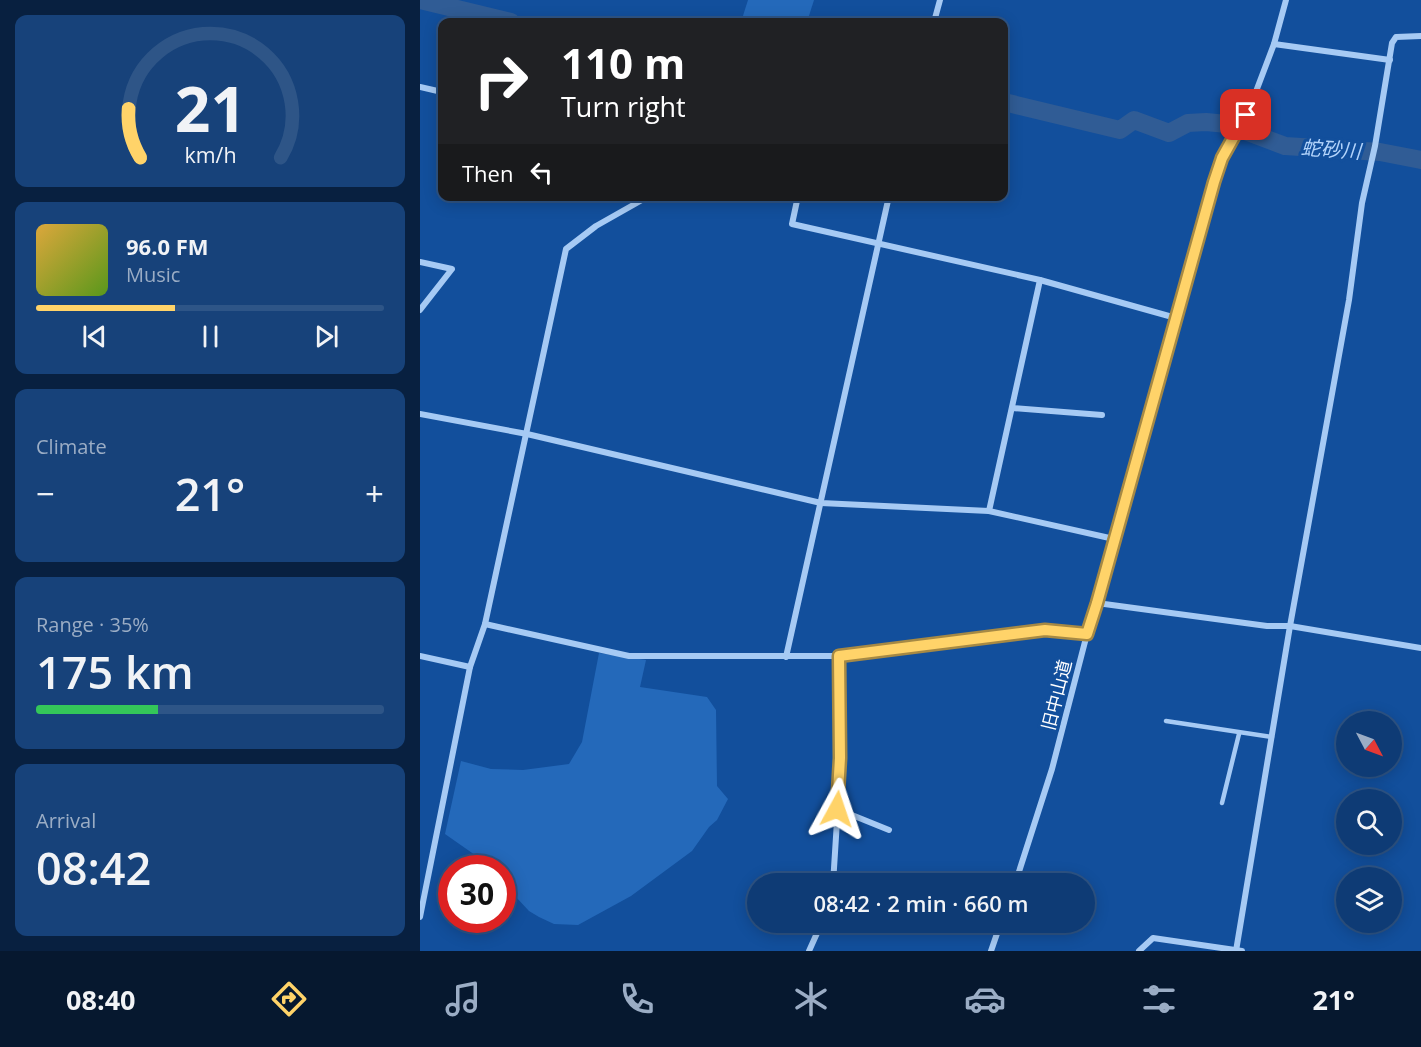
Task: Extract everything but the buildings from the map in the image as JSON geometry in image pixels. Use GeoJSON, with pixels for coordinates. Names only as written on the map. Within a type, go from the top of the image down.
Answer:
{"type":"FeatureCollection","features":[{"type":"Feature","properties":{"kind":"street"},"geometry":{"type":"LineString","coordinates":[[935,18],[940,0]]}},
{"type":"Feature","properties":{"kind":"street","name":"旧中山道"},"geometry":{"type":"LineString","coordinates":[[1019,873],[1052,769],[1087,634],[1214,182],[1222,158],[1252,102],[1274,44],[1286,0]]}},
{"type":"Feature","properties":{"kind":"street"},"geometry":{"type":"LineString","coordinates":[[1139,951],[1153,938],[1238,951],[1290,626],[1349,300],[1362,203],[1375,146],[1392,43],[1396,37],[1421,36]]}},
{"type":"Feature","properties":{"kind":"street"},"geometry":{"type":"LineString","coordinates":[[1274,44],[1390,60]]}},
{"type":"Feature","properties":{"kind":"street"},"geometry":{"type":"LineString","coordinates":[[420,87],[438,91]]}},
{"type":"Feature","properties":{"kind":"street"},"geometry":{"type":"LineString","coordinates":[[420,917],[470,666],[485,624],[566,249],[596,226],[638,201]]}},
{"type":"Feature","properties":{"kind":"street"},"geometry":{"type":"LineString","coordinates":[[797,201],[792,224],[1040,280],[1176,318]]}},
{"type":"Feature","properties":{"kind":"street"},"geometry":{"type":"LineString","coordinates":[[786,657],[888,201]]}},
{"type":"Feature","properties":{"kind":"street"},"geometry":{"type":"LineString","coordinates":[[420,262],[452,268],[420,310]]}},
{"type":"Feature","properties":{"kind":"street"},"geometry":{"type":"LineString","coordinates":[[989,511],[1040,280]]}},
{"type":"Feature","properties":{"kind":"street"},"geometry":{"type":"LineString","coordinates":[[1012,408],[1102,415]]}},
{"type":"Feature","properties":{"kind":"street"},"geometry":{"type":"LineString","coordinates":[[420,414],[527,434],[821,503],[989,511],[1114,538]]}},
{"type":"Feature","properties":{"kind":"street"},"geometry":{"type":"LineString","coordinates":[[1097,603],[1267,626],[1290,626],[1421,648]]}},
{"type":"Feature","properties":{"kind":"street"},"geometry":{"type":"LineString","coordinates":[[485,624],[628,656],[839,656],[1045,630],[1087,634]]}},
{"type":"Feature","properties":{"kind":"street"},"geometry":{"type":"LineString","coordinates":[[420,656],[470,666]]}},
{"type":"Feature","properties":{"kind":"street"},"geometry":{"type":"LineString","coordinates":[[834,873],[840,758],[839,656]]}},
{"type":"Feature","properties":{"kind":"street"},"geometry":{"type":"LineString","coordinates":[[837,809],[889,830]]}},
{"type":"Feature","properties":{"kind":"street"},"geometry":{"type":"LineString","coordinates":[[809,951],[817,933]]}},
{"type":"Feature","properties":{"kind":"street"},"geometry":{"type":"LineString","coordinates":[[991,951],[997,933]]}},
{"type":"Feature","properties":{"kind":"lane"},"geometry":{"type":"LineString","coordinates":[[1166,721],[1239,734],[1272,737]]}},
{"type":"Feature","properties":{"kind":"lane"},"geometry":{"type":"LineString","coordinates":[[1222,803],[1239,734]]}},
{"type":"Feature","properties":{"kind":"shaded area"},"geometry":{"type":"Polygon","coordinates":[[[748,0],[814,0],[808,18],[742,18],[748,0]]]}},
{"type":"Feature","properties":{"kind":"shaded area"},"geometry":{"type":"Polygon","coordinates":[[[599,653],[646,660],[640,687],[707,697],[716,710],[717,786],[728,799],[717,820],[709,827],[692,851],[631,896],[578,925],[554,924],[529,911],[516,897],[516,855],[475,855],[445,834],[461,761],[491,769],[523,770],[569,764],[582,742],[599,653]]]}},
{"type":"Feature","properties":{"kind":"waterway","name":"蛇砂川"},"geometry":{"type":"LineString","coordinates":[[420,0],[494,18]]}},
{"type":"Feature","properties":{"kind":"waterway","name":"蛇砂川"},"geometry":{"type":"LineString","coordinates":[[1008,103],[1120,130],[1134,120],[1169,133],[1188,123],[1227,124],[1285,146],[1380,152],[1421,160]]}},
{"type":"Feature","properties":{"kind":"route"},"geometry":{"type":"LineString","coordinates":[[837,809],[840,758],[839,656],[1045,630],[1087,634],[1214,182],[1222,158],[1246,115]]}}]}
